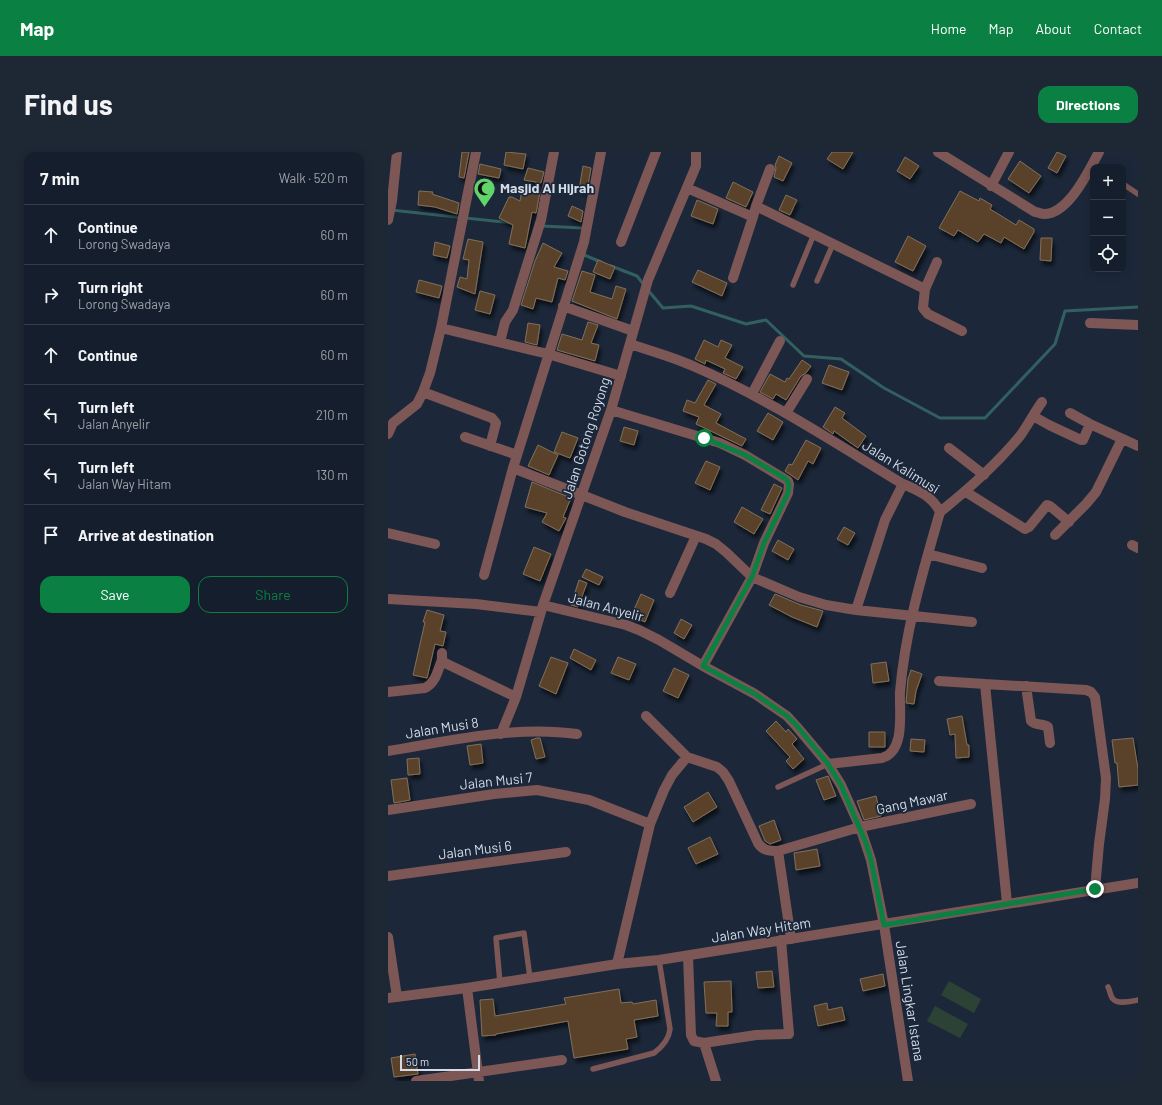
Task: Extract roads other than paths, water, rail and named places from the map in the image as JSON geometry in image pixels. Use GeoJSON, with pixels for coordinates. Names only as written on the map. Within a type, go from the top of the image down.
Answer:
{"type":"FeatureCollection","features":[{"type":"Feature","properties":{"kind":"street"},"geometry":{"type":"LineString","coordinates":[[389,218],[396,152]]}},
{"type":"Feature","properties":{"kind":"street"},"geometry":{"type":"LineString","coordinates":[[388,434],[393,423],[417,404],[430,373],[441,328],[476,152]]}},
{"type":"Feature","properties":{"kind":"street"},"geometry":{"type":"LineString","coordinates":[[500,342],[505,322],[512,310],[540,224],[554,152]]}},
{"type":"Feature","properties":{"kind":"street"},"geometry":{"type":"LineString","coordinates":[[484,575],[513,468],[584,242],[601,152]]}},
{"type":"Feature","properties":{"kind":"street"},"geometry":{"type":"LineString","coordinates":[[621,242],[656,152]]}},
{"type":"Feature","properties":{"kind":"street","name":"Jalan Gotong Royong"},"geometry":{"type":"LineString","coordinates":[[501,734],[516,697],[542,608],[611,410],[648,280],[696,166],[696,152]]}},
{"type":"Feature","properties":{"kind":"street"},"geometry":{"type":"LineString","coordinates":[[938,152],[1035,212],[1044,214],[1060,209],[1078,188],[1099,152]]}},
{"type":"Feature","properties":{"kind":"street"},"geometry":{"type":"LineString","coordinates":[[991,186],[1009,152]]}},
{"type":"Feature","properties":{"kind":"street"},"geometry":{"type":"LineString","coordinates":[[733,278],[756,206],[770,169]]}},
{"type":"Feature","properties":{"kind":"street"},"geometry":{"type":"LineString","coordinates":[[687,188],[753,217]]}},
{"type":"Feature","properties":{"kind":"street"},"geometry":{"type":"LineString","coordinates":[[756,206],[925,289]]}},
{"type":"Feature","properties":{"kind":"street"},"geometry":{"type":"LineString","coordinates":[[937,262],[925,289],[922,306],[925,312],[962,331]]}},
{"type":"Feature","properties":{"kind":"street"},"geometry":{"type":"LineString","coordinates":[[563,306],[633,331]]}},
{"type":"Feature","properties":{"kind":"street"},"geometry":{"type":"LineString","coordinates":[[1090,323],[1138,325]]}},
{"type":"Feature","properties":{"kind":"street"},"geometry":{"type":"LineString","coordinates":[[441,328],[548,354],[621,376]]}},
{"type":"Feature","properties":{"kind":"street"},"geometry":{"type":"LineString","coordinates":[[752,394],[780,341]]}},
{"type":"Feature","properties":{"kind":"street","name":"Jalan Kalimusi"},"geometry":{"type":"LineString","coordinates":[[630,344],[692,365],[752,394],[903,484],[917,490],[933,501],[940,512],[912,617],[900,692],[900,732],[895,746],[888,756],[882,758],[828,764]]}},
{"type":"Feature","properties":{"kind":"street"},"geometry":{"type":"LineString","coordinates":[[786,413],[807,379]]}},
{"type":"Feature","properties":{"kind":"street"},"geometry":{"type":"LineString","coordinates":[[423,392],[492,418],[496,423],[490,446]]}},
{"type":"Feature","properties":{"kind":"street"},"geometry":{"type":"LineString","coordinates":[[940,512],[966,492],[984,475],[1020,435],[1042,402]]}},
{"type":"Feature","properties":{"kind":"street"},"geometry":{"type":"LineString","coordinates":[[611,410],[720,443],[745,455],[788,481],[788,493],[764,543],[752,577],[703,666]]}},
{"type":"Feature","properties":{"kind":"street"},"geometry":{"type":"LineString","coordinates":[[1070,413],[1138,446]]}},
{"type":"Feature","properties":{"kind":"street"},"geometry":{"type":"LineString","coordinates":[[1033,416],[1081,440],[1083,440],[1090,424]]}},
{"type":"Feature","properties":{"kind":"street"},"geometry":{"type":"LineString","coordinates":[[465,437],[517,456]]}},
{"type":"Feature","properties":{"kind":"street"},"geometry":{"type":"LineString","coordinates":[[1055,536],[1096,492],[1122,439]]}},
{"type":"Feature","properties":{"kind":"street"},"geometry":{"type":"LineString","coordinates":[[949,448],[984,475]]}},
{"type":"Feature","properties":{"kind":"street"},"geometry":{"type":"LineString","coordinates":[[513,468],[625,512],[716,544],[752,577],[799,597],[826,605],[856,610],[912,617],[972,622]]}},
{"type":"Feature","properties":{"kind":"street"},"geometry":{"type":"LineString","coordinates":[[856,610],[885,520],[903,484]]}},
{"type":"Feature","properties":{"kind":"street"},"geometry":{"type":"LineString","coordinates":[[966,492],[1025,529],[1029,528],[1047,505],[1069,522]]}},
{"type":"Feature","properties":{"kind":"street"},"geometry":{"type":"LineString","coordinates":[[388,534],[435,544]]}},
{"type":"Feature","properties":{"kind":"street"},"geometry":{"type":"LineString","coordinates":[[670,593],[696,536]]}},
{"type":"Feature","properties":{"kind":"street"},"geometry":{"type":"LineString","coordinates":[[928,554],[982,568]]}},
{"type":"Feature","properties":{"kind":"street","name":"Jalan Anyelir"},"geometry":{"type":"LineString","coordinates":[[388,599],[542,608],[605,620],[639,630],[755,694],[787,716],[797,726],[828,764],[841,785],[860,827],[871,860],[884,925]]}},
{"type":"Feature","properties":{"kind":"street"},"geometry":{"type":"LineString","coordinates":[[388,692],[425,688],[429,686],[434,680],[442,656],[445,662],[516,697]]}},
{"type":"Feature","properties":{"kind":"street"},"geometry":{"type":"LineString","coordinates":[[939,681],[1086,690],[1091,692],[1095,697],[1106,778],[1095,889]]}},
{"type":"Feature","properties":{"kind":"street"},"geometry":{"type":"LineString","coordinates":[[985,684],[1007,903]]}},
{"type":"Feature","properties":{"kind":"street"},"geometry":{"type":"LineString","coordinates":[[1026,686],[1031,721],[1035,724],[1048,727],[1050,743]]}},
{"type":"Feature","properties":{"kind":"street"},"geometry":{"type":"LineString","coordinates":[[646,716],[686,757],[717,767],[723,772],[729,781],[760,846],[767,850],[778,851],[786,940],[789,1034],[756,1035],[704,1043],[693,1040],[690,1028],[688,956]]}},
{"type":"Feature","properties":{"kind":"street","name":"Jalan Musi 8"},"geometry":{"type":"LineString","coordinates":[[388,751],[501,734],[555,731],[578,734]]}},
{"type":"Feature","properties":{"kind":"street"},"geometry":{"type":"LineString","coordinates":[[617,964],[650,824],[672,774],[686,757]]}},
{"type":"Feature","properties":{"kind":"street","name":"Jalan Musi 7"},"geometry":{"type":"LineString","coordinates":[[388,810],[494,794],[537,790],[589,800],[650,824]]}},
{"type":"Feature","properties":{"kind":"street","name":"Gang Mawar"},"geometry":{"type":"LineString","coordinates":[[778,851],[860,827],[971,804]]}},
{"type":"Feature","properties":{"kind":"street","name":"Jalan Musi 6"},"geometry":{"type":"LineString","coordinates":[[388,876],[566,852]]}},
{"type":"Feature","properties":{"kind":"street","name":"Jalan Way Hitam"},"geometry":{"type":"LineString","coordinates":[[393,997],[467,988],[617,964],[688,956],[884,925],[1007,903],[1138,883]]}},
{"type":"Feature","properties":{"kind":"street","name":"Jalan Lingkar Istana"},"geometry":{"type":"LineString","coordinates":[[884,925],[908,1081]]}},
{"type":"Feature","properties":{"kind":"street"},"geometry":{"type":"LineString","coordinates":[[388,937],[393,997]]}},
{"type":"Feature","properties":{"kind":"street"},"geometry":{"type":"LineString","coordinates":[[467,988],[478,1076]]}},
{"type":"Feature","properties":{"kind":"street"},"geometry":{"type":"LineString","coordinates":[[704,1043],[716,1081]]}},
{"type":"Feature","properties":{"kind":"street"},"geometry":{"type":"LineString","coordinates":[[416,1081],[478,1076],[562,1060]]}},
{"type":"Feature","properties":{"kind":"lane"},"geometry":{"type":"LineString","coordinates":[[1126,186],[1138,194]]}},
{"type":"Feature","properties":{"kind":"lane"},"geometry":{"type":"LineString","coordinates":[[793,285],[814,234]]}},
{"type":"Feature","properties":{"kind":"lane"},"geometry":{"type":"LineString","coordinates":[[817,281],[833,244]]}},
{"type":"Feature","properties":{"kind":"lane"},"geometry":{"type":"LineString","coordinates":[[778,787],[828,764]]}},
{"type":"Feature","properties":{"kind":"lane"},"geometry":{"type":"LineString","coordinates":[[500,983],[496,938],[524,934],[530,978]]}},
{"type":"Feature","properties":{"kind":"lane"},"geometry":{"type":"LineString","coordinates":[[593,1069],[654,1053],[660,1048],[668,1036],[670,1029],[659,960]]}},
{"type":"Feature","properties":{"kind":"lane"},"geometry":{"type":"LineString","coordinates":[[1108,987],[1112,998],[1115,1001],[1138,1000]]}},
{"type":"Feature","properties":{"kind":"waterway"},"geometry":{"type":"LineString","coordinates":[[391,210],[513,223]]}},
{"type":"Feature","properties":{"kind":"waterway"},"geometry":{"type":"LineString","coordinates":[[542,226],[583,229]]}},
{"type":"Feature","properties":{"kind":"waterway"},"geometry":{"type":"LineString","coordinates":[[582,254],[601,262]]}},
{"type":"Feature","properties":{"kind":"waterway"},"geometry":{"type":"LineString","coordinates":[[611,266],[637,276],[644,285]]}},
{"type":"Feature","properties":{"kind":"waterway"},"geometry":{"type":"LineString","coordinates":[[647,289],[663,308],[691,306],[746,324],[766,320],[804,356],[841,359],[884,388],[940,418],[985,418],[1055,344],[1065,311],[1138,307]]}},
{"type":"Feature","properties":{"kind":"place","name":"Masjid Al Hijrah"},"geometry":{"type":"Point","coordinates":[484,208]}}]}
